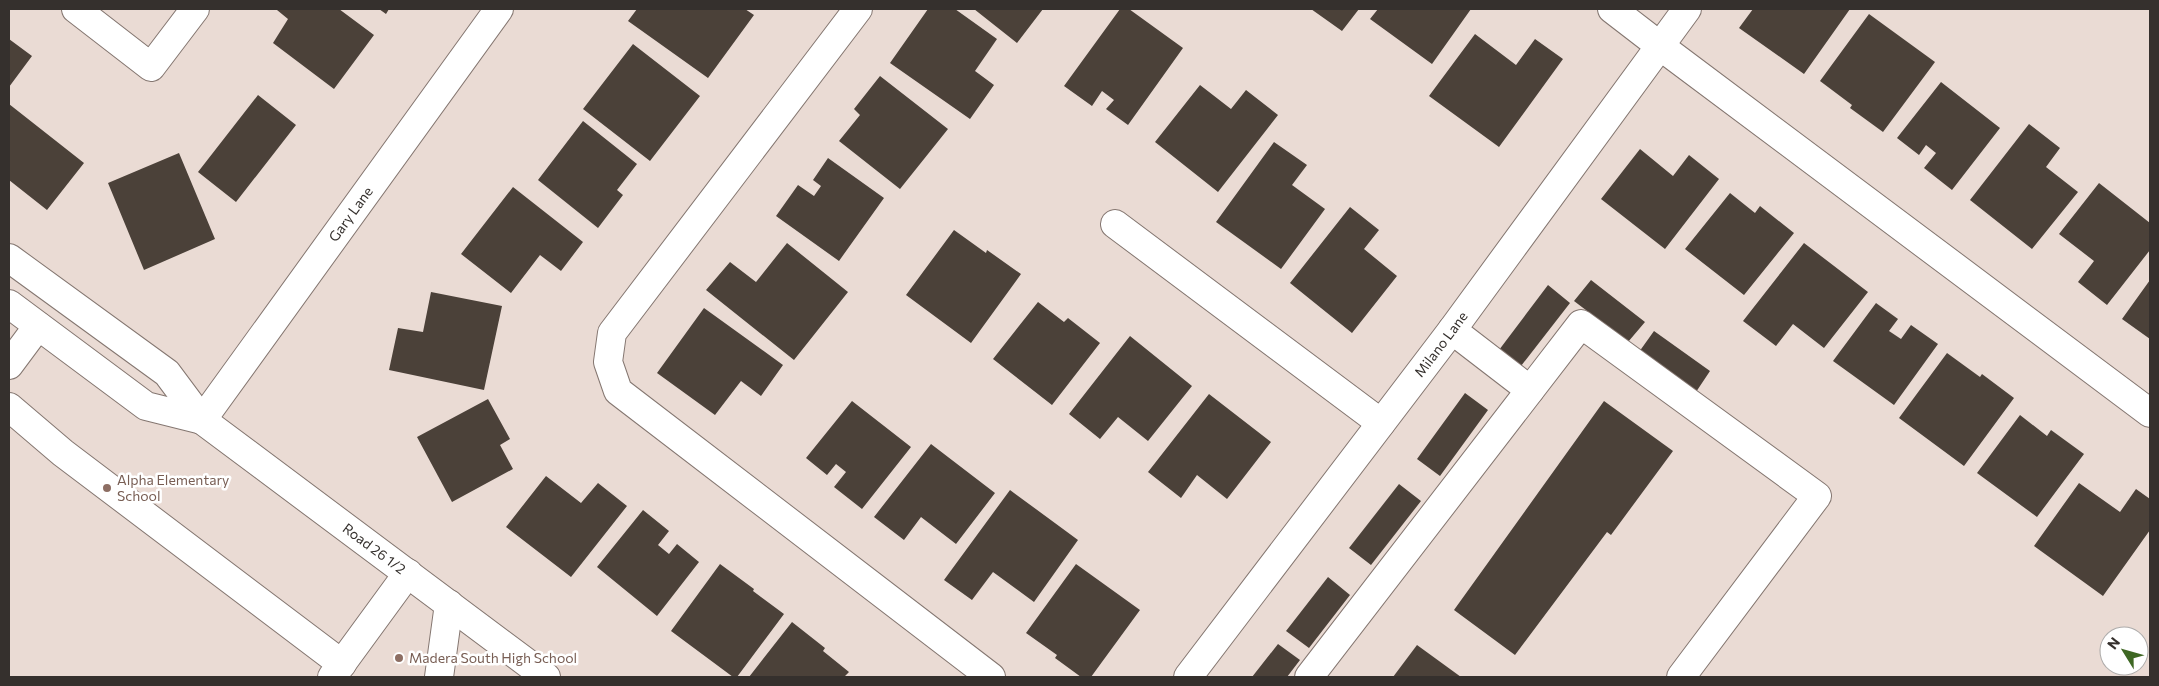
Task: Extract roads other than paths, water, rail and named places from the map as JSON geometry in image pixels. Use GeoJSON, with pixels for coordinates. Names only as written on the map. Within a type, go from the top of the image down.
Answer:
{"type":"FeatureCollection","features":[{"type":"Feature","properties":{"kind":"street"},"geometry":{"type":"LineString","coordinates":[[76,9],[150,67],[195,9]]}},
{"type":"Feature","properties":{"kind":"street","name":"Gary Lane"},"geometry":{"type":"LineString","coordinates":[[202,420],[499,9]]}},
{"type":"Feature","properties":{"kind":"street"},"geometry":{"type":"LineString","coordinates":[[858,9],[612,333],[608,362],[618,392],[991,677]]}},
{"type":"Feature","properties":{"kind":"street"},"geometry":{"type":"LineString","coordinates":[[1612,9],[2150,413]]}},
{"type":"Feature","properties":{"kind":"street","name":"Milano Lane"},"geometry":{"type":"LineString","coordinates":[[1188,677],[1452,330],[1687,9]]}},
{"type":"Feature","properties":{"kind":"street"},"geometry":{"type":"LineString","coordinates":[[1115,224],[1381,423]]}},
{"type":"Feature","properties":{"kind":"street","name":"Road 26 1/2"},"geometry":{"type":"LineString","coordinates":[[9,258],[167,373],[202,420],[449,604],[531,675]]}},
{"type":"Feature","properties":{"kind":"street","name":"Road 26 1/2"},"geometry":{"type":"LineString","coordinates":[[9,304],[146,406],[202,420]]}},
{"type":"Feature","properties":{"kind":"street"},"geometry":{"type":"LineString","coordinates":[[1309,677],[1581,324],[1817,496],[1681,677]]}},
{"type":"Feature","properties":{"kind":"street"},"geometry":{"type":"LineString","coordinates":[[9,365],[38,326]]}},
{"type":"Feature","properties":{"kind":"street"},"geometry":{"type":"LineString","coordinates":[[1452,330],[1530,390]]}},
{"type":"Feature","properties":{"kind":"street"},"geometry":{"type":"LineString","coordinates":[[9,407],[63,453],[337,671],[408,573]]}},
{"type":"Feature","properties":{"kind":"street"},"geometry":{"type":"LineString","coordinates":[[439,677],[449,604]]}},
{"type":"Feature","properties":{"kind":"place","name":"Alpha Elementary School"},"geometry":{"type":"Point","coordinates":[107,488]}},
{"type":"Feature","properties":{"kind":"place","name":"Madera South High School"},"geometry":{"type":"Point","coordinates":[399,658]}}]}
